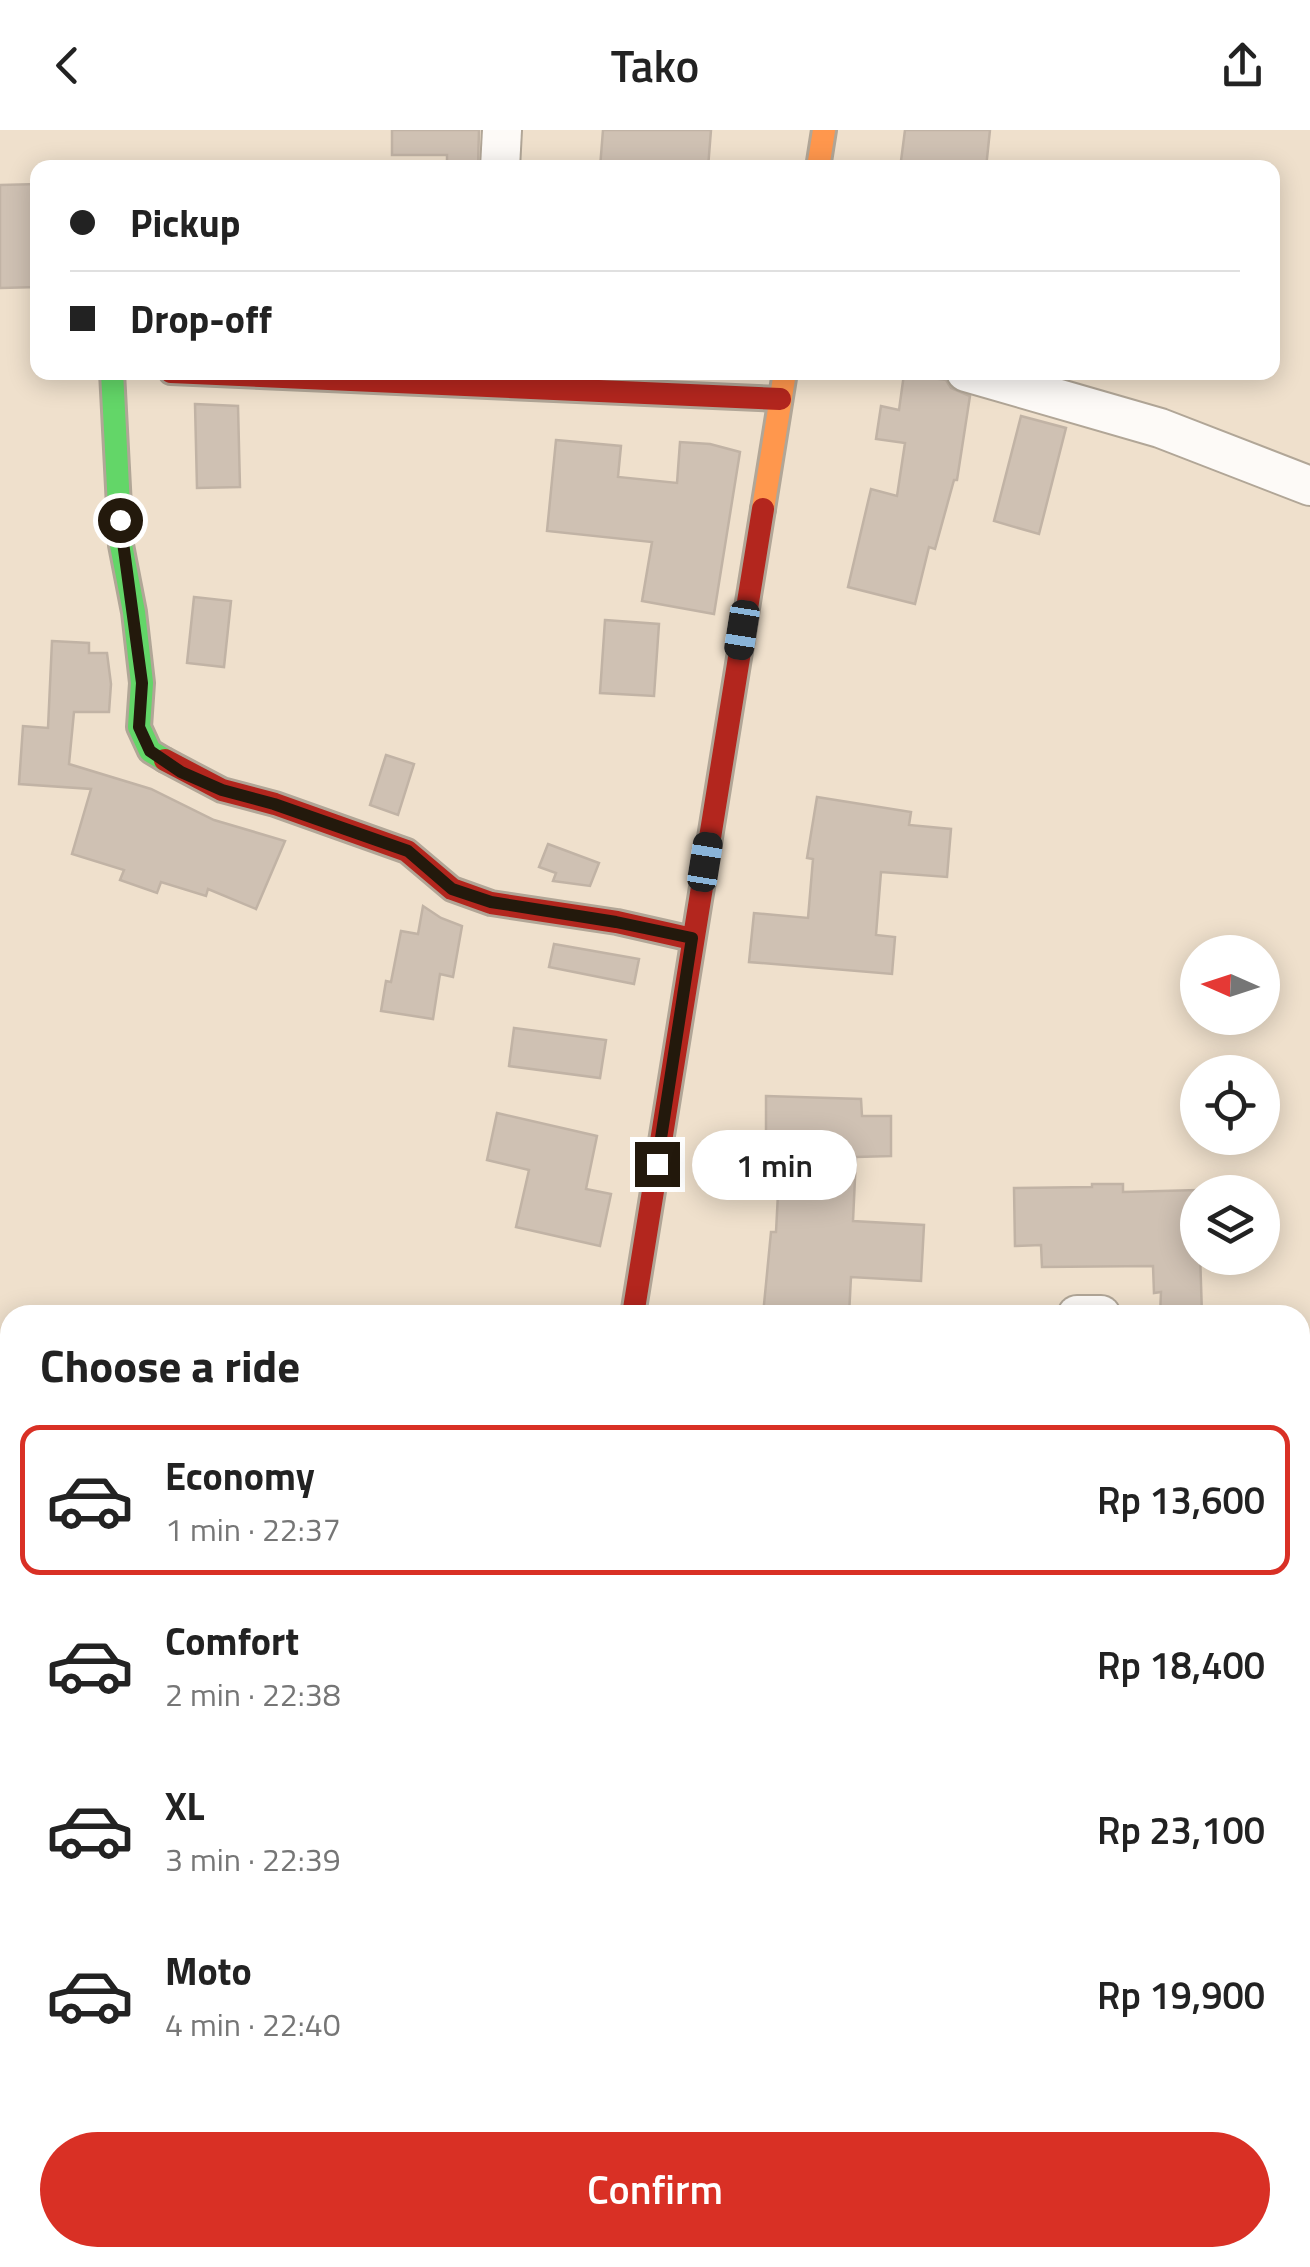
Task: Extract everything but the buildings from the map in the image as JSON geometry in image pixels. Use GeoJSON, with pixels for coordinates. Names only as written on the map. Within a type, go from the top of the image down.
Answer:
{"type":"FeatureCollection","features":[{"type":"Feature","properties":{"kind":"main road"},"geometry":{"type":"LineString","coordinates":[[819,160],[824,130]]}},
{"type":"Feature","properties":{"kind":"main road"},"geometry":{"type":"LineString","coordinates":[[112,380],[121,545],[142,683],[139,727],[150,751],[181,772],[222,790],[408,851],[452,889],[491,902],[692,938]]}},
{"type":"Feature","properties":{"kind":"main road"},"geometry":{"type":"LineString","coordinates":[[493,380],[780,399]]}},
{"type":"Feature","properties":{"kind":"main road"},"geometry":{"type":"LineString","coordinates":[[636,1305],[784,380]]}},
{"type":"Feature","properties":{"kind":"street"},"geometry":{"type":"LineString","coordinates":[[500,160],[502,130]]}},
{"type":"Feature","properties":{"kind":"street"},"geometry":{"type":"LineString","coordinates":[[994,380],[1160,428],[1310,486]]}},
{"type":"Feature","properties":{"kind":"traffic: fast"},"geometry":{"type":"LineString","coordinates":[[112,380],[121,545],[142,683],[139,727],[150,751],[165,760]]}},
{"type":"Feature","properties":{"kind":"traffic: slow"},"geometry":{"type":"LineString","coordinates":[[819,160],[824,130]]}},
{"type":"Feature","properties":{"kind":"traffic: slow"},"geometry":{"type":"LineString","coordinates":[[763,509],[784,380]]}},
{"type":"Feature","properties":{"kind":"traffic: jam"},"geometry":{"type":"LineString","coordinates":[[351,380],[780,399]]}},
{"type":"Feature","properties":{"kind":"traffic: jam"},"geometry":{"type":"LineString","coordinates":[[635,1305],[763,509]]}},
{"type":"Feature","properties":{"kind":"traffic: jam"},"geometry":{"type":"LineString","coordinates":[[165,760],[222,790],[275,804],[407,851],[452,889],[491,903],[617,922],[692,939]]}},
{"type":"Feature","properties":{"kind":"route"},"geometry":{"type":"LineString","coordinates":[[120,520],[142,683],[139,727],[150,751],[181,772],[222,790],[408,851],[452,889],[491,902],[692,938],[657,1164]]}}]}
